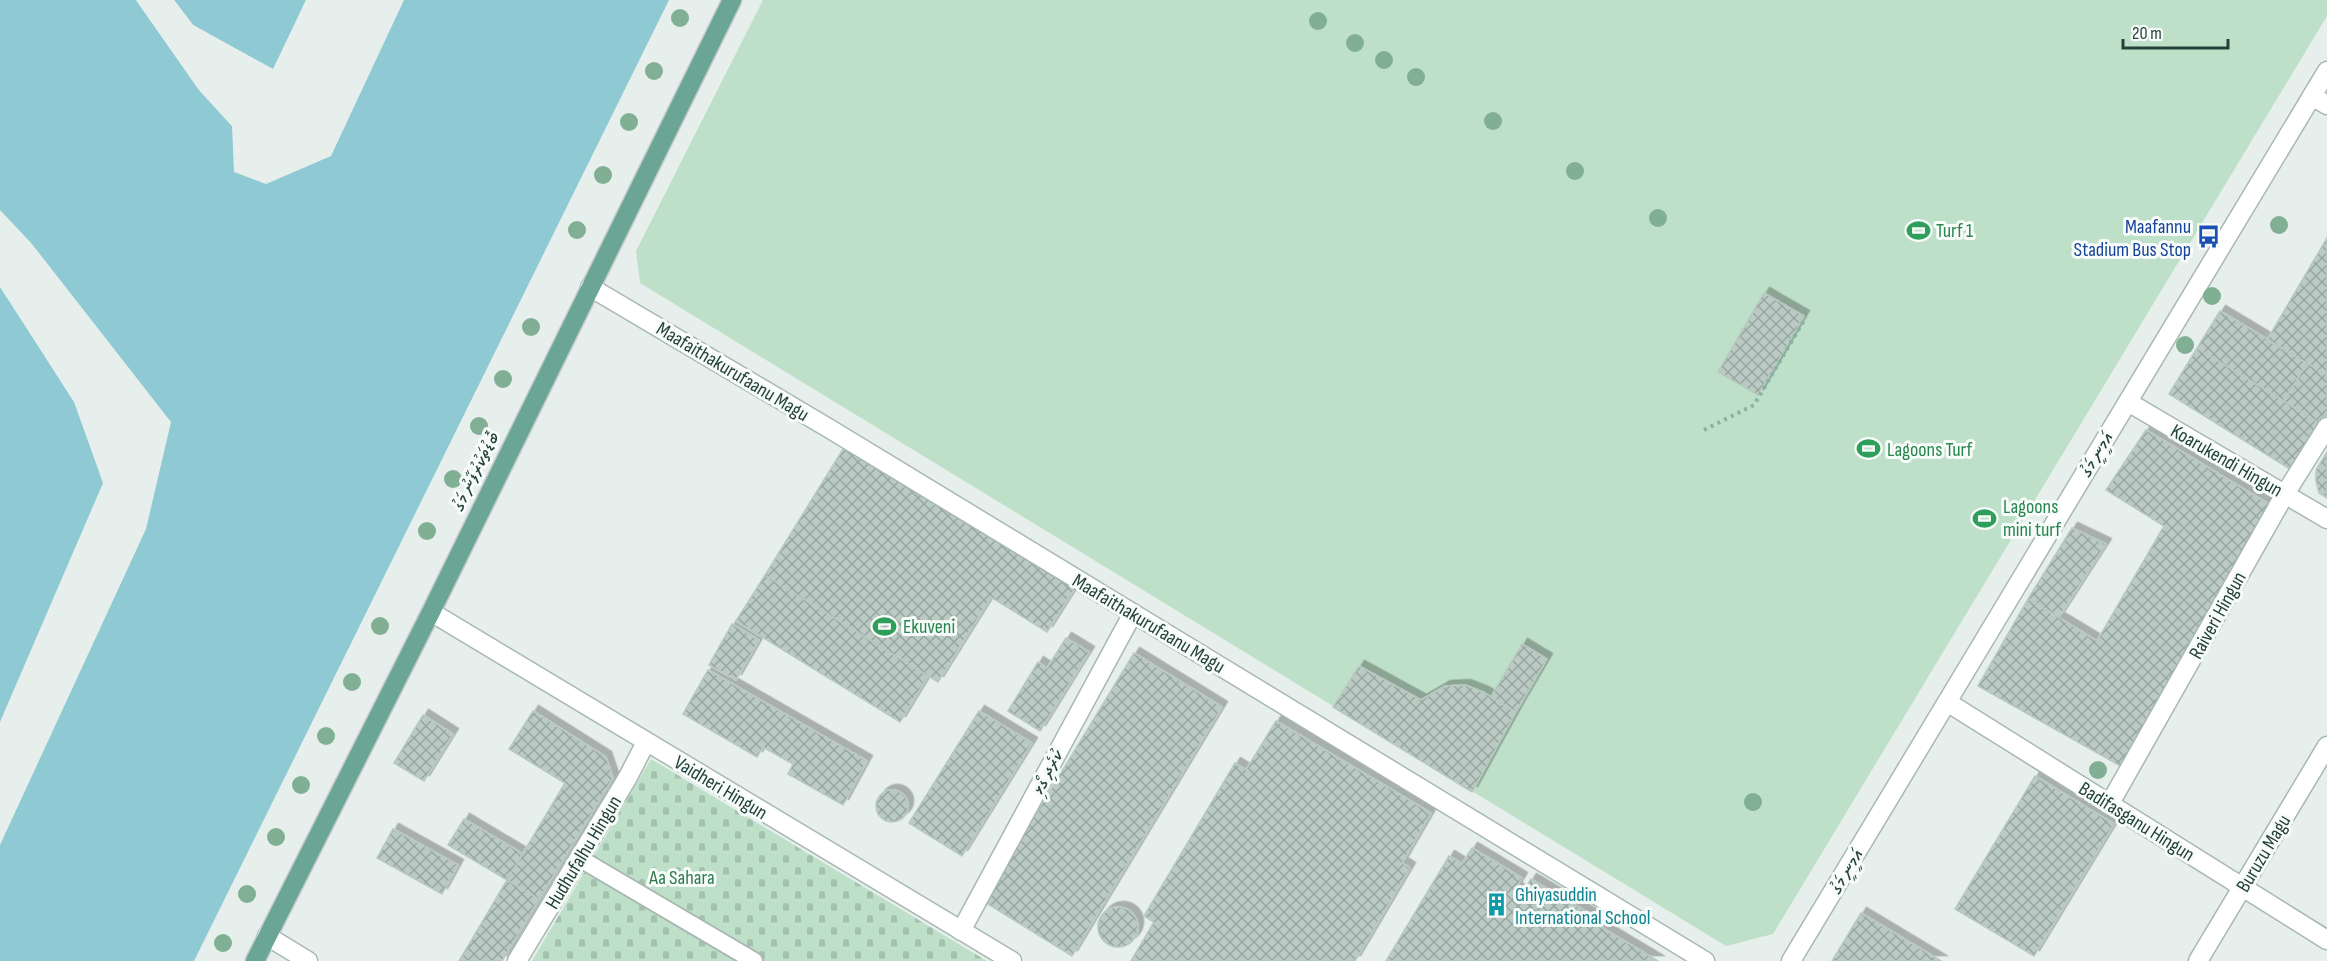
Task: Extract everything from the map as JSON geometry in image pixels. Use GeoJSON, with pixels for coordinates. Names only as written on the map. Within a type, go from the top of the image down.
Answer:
{"type":"FeatureCollection","features":[{"type":"Feature","properties":{"kind":"main road","name":"ބޮޑުތަކުރުފާނު މަގު"},"geometry":{"type":"LineString","coordinates":[[255,961],[431,612],[732,0]]}},
{"type":"Feature","properties":{"kind":"street","name":"އަމީނީ މަގު"},"geometry":{"type":"LineString","coordinates":[[1791,961],[2128,402],[2319,101],[2327,71]]}},
{"type":"Feature","properties":{"kind":"street","name":"Maafaithakurufaanu Magu"},"geometry":{"type":"LineString","coordinates":[[590,287],[830,429],[1706,961]]}},
{"type":"Feature","properties":{"kind":"street","name":"Koarukendi Hingun"},"geometry":{"type":"LineString","coordinates":[[2128,402],[2327,519]]}},
{"type":"Feature","properties":{"kind":"street","name":"Raiveri Hingun"},"geometry":{"type":"LineString","coordinates":[[2109,805],[2285,494],[2327,427]]}},
{"type":"Feature","properties":{"kind":"street","name":"Vaidheri Hingun"},"geometry":{"type":"LineString","coordinates":[[431,612],[1012,961]]}},
{"type":"Feature","properties":{"kind":"street","name":"ކުރެދި ގޯޅި"},"geometry":{"type":"LineString","coordinates":[[961,931],[1133,613]]}},
{"type":"Feature","properties":{"kind":"street","name":"Badifasganu Hingun"},"geometry":{"type":"LineString","coordinates":[[1947,702],[2327,940]]}},
{"type":"Feature","properties":{"kind":"street","name":"Hudhufalhu Hingun"},"geometry":{"type":"LineString","coordinates":[[517,961],[628,777],[646,742]]}},
{"type":"Feature","properties":{"kind":"street","name":"Buruzu Magu"},"geometry":{"type":"LineString","coordinates":[[2198,961],[2327,746]]}},
{"type":"Feature","properties":{"kind":"street"},"geometry":{"type":"LineString","coordinates":[[267,936],[309,961]]}},
{"type":"Feature","properties":{"kind":"lane"},"geometry":{"type":"LineString","coordinates":[[579,858],[754,961]]}},
{"type":"Feature","properties":{"kind":"path"},"geometry":{"type":"LineString","coordinates":[[1704,430],[1754,405],[1806,317]]}},
{"type":"Feature","properties":{"kind":"green space"},"geometry":{"type":"Polygon","coordinates":[[[763,0],[2327,0],[2327,16],[1773,934],[1726,946],[640,283],[636,251],[763,0]]]}},
{"type":"Feature","properties":{"kind":"green space","name":"Aa Sahara"},"geometry":{"type":"Polygon","coordinates":[[[651,759],[987,961],[532,961],[651,759]]]}},
{"type":"Feature","properties":{"kind":"water"},"geometry":{"type":"Polygon","coordinates":[[[0,0],[136,0],[199,90],[232,126],[234,172],[266,184],[331,156],[404,0],[669,0],[194,961],[0,961],[0,0]]]}},
{"type":"Feature","properties":{"kind":"water"},"geometry":{"type":"Polygon","coordinates":[[[174,0],[306,0],[274,70],[193,25],[174,0]]]}},
{"type":"Feature","properties":{"kind":"pier"},"geometry":{"type":"Polygon","coordinates":[[[136,0],[140,0],[201,88],[233,123],[232,126],[199,90],[136,0]]]}},
{"type":"Feature","properties":{"kind":"pier"},"geometry":{"type":"Polygon","coordinates":[[[171,0],[174,0],[193,25],[273,69],[306,0],[309,0],[275,72],[192,28],[171,0]]]}},
{"type":"Feature","properties":{"kind":"pier"},"geometry":{"type":"Polygon","coordinates":[[[0,210],[32,244],[171,422],[146,529],[0,845],[0,722],[103,483],[74,402],[0,287],[0,210]]]}},
{"type":"Feature","properties":{"kind":"building"},"geometry":{"type":"Polygon","coordinates":[[[2327,238],[2327,375],[2267,340],[2327,238]]]}},
{"type":"Feature","properties":{"kind":"building"},"geometry":{"type":"Polygon","coordinates":[[[1764,293],[1804,316],[1758,395],[1718,372],[1764,293]]]}},
{"type":"Feature","properties":{"kind":"building"},"geometry":{"type":"Polygon","coordinates":[[[2220,311],[2307,363],[2284,401],[2197,348],[2220,311]]]}},
{"type":"Feature","properties":{"kind":"building"},"geometry":{"type":"Polygon","coordinates":[[[2197,348],[2319,423],[2290,469],[2169,394],[2197,348]]]}},
{"type":"Feature","properties":{"kind":"building"},"geometry":{"type":"Polygon","coordinates":[[[2307,363],[2327,375],[2327,411],[2319,423],[2284,401],[2307,363]]]}},
{"type":"Feature","properties":{"kind":"building"},"geometry":{"type":"Polygon","coordinates":[[[2146,430],[2272,506],[2124,768],[1978,686],[2028,599],[2097,641],[2164,526],[2106,490],[2146,430]]]}},
{"type":"Feature","properties":{"kind":"building"},"geometry":{"type":"Polygon","coordinates":[[[848,441],[1078,583],[1047,632],[991,597],[938,682],[765,575],[848,441]]]}},
{"type":"Feature","properties":{"kind":"building"},"geometry":{"type":"Polygon","coordinates":[[[2327,452],[2327,498],[2319,493],[2316,470],[2327,452]]]}},
{"type":"Feature","properties":{"kind":"building"},"geometry":{"type":"Polygon","coordinates":[[[2072,528],[2106,544],[2059,617],[2028,599],[2072,528]]]}},
{"type":"Feature","properties":{"kind":"building"},"geometry":{"type":"Polygon","coordinates":[[[765,575],[928,676],[900,722],[736,621],[765,575]]]}},
{"type":"Feature","properties":{"kind":"building"},"geometry":{"type":"Polygon","coordinates":[[[732,624],[759,640],[736,680],[709,665],[732,624]]]}},
{"type":"Feature","properties":{"kind":"building"},"geometry":{"type":"Polygon","coordinates":[[[1066,638],[1089,652],[1040,731],[1008,711],[1038,662],[1047,668],[1066,638]]]}},
{"type":"Feature","properties":{"kind":"building"},"geometry":{"type":"Polygon","coordinates":[[[1522,644],[1547,659],[1516,712],[1491,697],[1522,644]]]}},
{"type":"Feature","properties":{"kind":"building"},"geometry":{"type":"Polygon","coordinates":[[[1134,653],[1222,707],[1072,956],[983,901],[1134,653]]]}},
{"type":"Feature","properties":{"kind":"building"},"geometry":{"type":"Polygon","coordinates":[[[1359,666],[1421,700],[1445,686],[1465,685],[1483,692],[1516,712],[1472,792],[1333,707],[1359,666]]]}},
{"type":"Feature","properties":{"kind":"building"},"geometry":{"type":"Polygon","coordinates":[[[708,670],[867,761],[843,805],[788,774],[793,764],[763,747],[757,757],[683,714],[708,670]]]}},
{"type":"Feature","properties":{"kind":"building"},"geometry":{"type":"Polygon","coordinates":[[[533,711],[606,757],[613,778],[539,899],[507,880],[565,783],[509,749],[533,711]]]}},
{"type":"Feature","properties":{"kind":"building"},"geometry":{"type":"Polygon","coordinates":[[[979,711],[1032,743],[962,856],[909,823],[979,711]]]}},
{"type":"Feature","properties":{"kind":"building"},"geometry":{"type":"Polygon","coordinates":[[[423,715],[453,734],[424,781],[394,763],[423,715]]]}},
{"type":"Feature","properties":{"kind":"building"},"geometry":{"type":"Polygon","coordinates":[[[1276,721],[1431,813],[1402,863],[1410,868],[1355,961],[1131,961],[1154,922],[1144,916],[1235,763],[1246,770],[1276,721]]]}},
{"type":"Feature","properties":{"kind":"building"},"geometry":{"type":"Polygon","coordinates":[[[2035,776],[2114,824],[2034,956],[1955,909],[2035,776]]]}},
{"type":"Feature","properties":{"kind":"building"},"geometry":{"type":"Polygon","coordinates":[[[892,790],[903,795],[908,806],[903,817],[892,822],[881,817],[876,806],[881,795],[892,790]]]}},
{"type":"Feature","properties":{"kind":"building"},"geometry":{"type":"Polygon","coordinates":[[[464,819],[523,854],[507,880],[448,845],[464,819]]]}},
{"type":"Feature","properties":{"kind":"building"},"geometry":{"type":"Polygon","coordinates":[[[393,829],[458,865],[442,894],[377,858],[393,829]]]}},
{"type":"Feature","properties":{"kind":"building","name":"Ghiyasuddin International School"},"geometry":{"type":"Polygon","coordinates":[[[1472,848],[1522,878],[1516,888],[1523,892],[1531,879],[1597,918],[1594,923],[1658,961],[1386,961],[1449,856],[1462,864],[1472,848]]]}},
{"type":"Feature","properties":{"kind":"building"},"geometry":{"type":"Polygon","coordinates":[[[507,880],[539,899],[502,961],[459,961],[507,880]]]}},
{"type":"Feature","properties":{"kind":"building"},"geometry":{"type":"Polygon","coordinates":[[[1118,907],[1126,908],[1132,913],[1137,919],[1137,935],[1132,941],[1126,946],[1118,947],[1110,946],[1104,941],[1099,935],[1098,927],[1099,919],[1104,913],[1110,908],[1118,907]]]}},
{"type":"Feature","properties":{"kind":"building"},"geometry":{"type":"Polygon","coordinates":[[[1861,913],[1941,961],[1832,961],[1861,913]]]}},
{"type":"Feature","properties":{"kind":"place","name":"Turf 1"},"geometry":{"type":"Point","coordinates":[1918,230]}},
{"type":"Feature","properties":{"kind":"place","name":"Maafannu Stadium Bus Stop"},"geometry":{"type":"Point","coordinates":[2209,237]}},
{"type":"Feature","properties":{"kind":"place","name":"Lagoons Turf"},"geometry":{"type":"Point","coordinates":[1869,449]}},
{"type":"Feature","properties":{"kind":"place","name":"Lagoons mini turf"},"geometry":{"type":"Point","coordinates":[1985,518]}},
{"type":"Feature","properties":{"kind":"place","name":"Ekuveni"},"geometry":{"type":"Point","coordinates":[885,626]}},
{"type":"Feature","properties":{"kind":"place","name":"Ghiyasuddin International School"},"geometry":{"type":"Point","coordinates":[1497,905]}}]}
